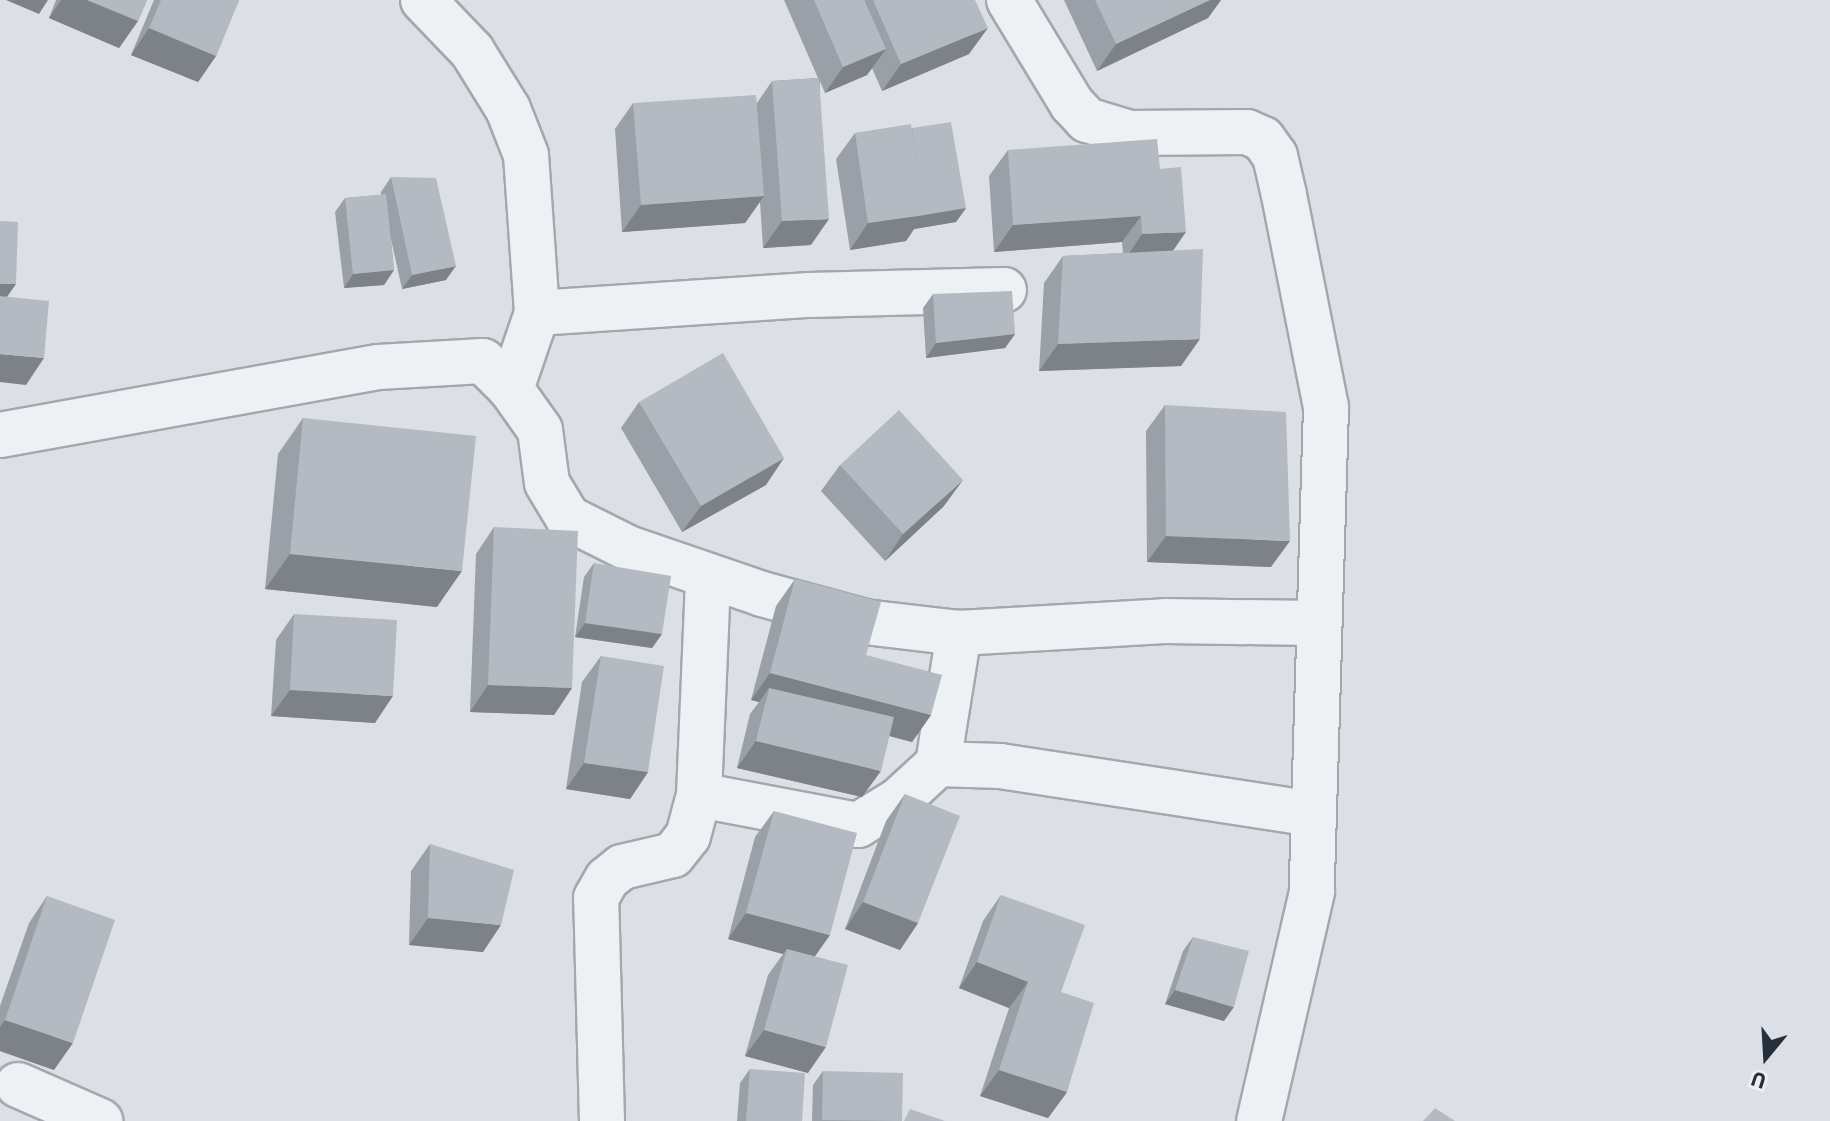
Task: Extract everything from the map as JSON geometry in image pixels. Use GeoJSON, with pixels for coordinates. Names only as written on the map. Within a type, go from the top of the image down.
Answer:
{"type":"FeatureCollection","features":[{"type":"Feature","properties":{"kind":"street"},"geometry":{"type":"LineString","coordinates":[[423,0],[472,51],[508,109],[526,155],[537,313],[511,389]]}},
{"type":"Feature","properties":{"kind":"street"},"geometry":{"type":"LineString","coordinates":[[1009,0],[1072,104],[1087,120],[1130,133],[1247,132],[1263,139],[1275,156],[1326,407],[1317,623],[1312,892],[1259,1121]]}},
{"type":"Feature","properties":{"kind":"street"},"geometry":{"type":"LineString","coordinates":[[537,313],[809,295],[1004,290]]}},
{"type":"Feature","properties":{"kind":"street"},"geometry":{"type":"LineString","coordinates":[[0,435],[158,410],[315,376],[378,367],[483,361],[511,389],[540,430],[547,483],[568,518],[628,548],[708,577],[865,622],[959,633],[1165,621],[1317,623]]}},
{"type":"Feature","properties":{"kind":"street"},"geometry":{"type":"LineString","coordinates":[[602,1121],[596,898],[607,879],[622,867],[673,855],[688,836],[699,795],[708,577]]}},
{"type":"Feature","properties":{"kind":"street"},"geometry":{"type":"LineString","coordinates":[[699,795],[858,825],[899,800],[938,764],[959,633]]}},
{"type":"Feature","properties":{"kind":"street"},"geometry":{"type":"LineString","coordinates":[[938,764],[1000,766],[1313,814]]}},
{"type":"Feature","properties":{"kind":"street"},"geometry":{"type":"LineString","coordinates":[[18,1085],[100,1121]]}},
{"type":"Feature","properties":{"kind":"building"},"geometry":{"type":"Polygon","coordinates":[[[87,0],[147,0],[138,21],[87,0]]]}},
{"type":"Feature","properties":{"kind":"building"},"geometry":{"type":"Polygon","coordinates":[[[161,0],[239,0],[216,56],[149,28],[161,0]]]}},
{"type":"Feature","properties":{"kind":"building"},"geometry":{"type":"Polygon","coordinates":[[[814,0],[864,0],[886,49],[843,67],[814,0]]]}},
{"type":"Feature","properties":{"kind":"building"},"geometry":{"type":"Polygon","coordinates":[[[873,0],[975,0],[988,28],[901,64],[873,0]]]}},
{"type":"Feature","properties":{"kind":"building"},"geometry":{"type":"Polygon","coordinates":[[[1095,0],[1210,0],[1116,44],[1095,0]]]}},
{"type":"Feature","properties":{"kind":"building"},"geometry":{"type":"Polygon","coordinates":[[[819,78],[829,219],[782,221],[772,81],[819,78]]]}},
{"type":"Feature","properties":{"kind":"building"},"geometry":{"type":"Polygon","coordinates":[[[756,95],[764,196],[641,205],[633,103],[756,95]]]}},
{"type":"Feature","properties":{"kind":"building"},"geometry":{"type":"Polygon","coordinates":[[[951,122],[966,208],[924,215],[912,128],[951,122]]]}},
{"type":"Feature","properties":{"kind":"building"},"geometry":{"type":"Polygon","coordinates":[[[911,124],[925,215],[868,223],[855,133],[911,124]]]}},
{"type":"Feature","properties":{"kind":"building"},"geometry":{"type":"Polygon","coordinates":[[[1157,139],[1160,169],[1181,167],[1186,232],[1142,234],[1141,216],[1013,225],[1008,150],[1157,139]]]}},
{"type":"Feature","properties":{"kind":"building"},"geometry":{"type":"Polygon","coordinates":[[[391,177],[436,178],[456,266],[412,275],[391,177]]]}},
{"type":"Feature","properties":{"kind":"building"},"geometry":{"type":"Polygon","coordinates":[[[386,194],[394,270],[353,274],[345,198],[386,194]]]}},
{"type":"Feature","properties":{"kind":"building"},"geometry":{"type":"Polygon","coordinates":[[[0,221],[18,222],[16,284],[0,284],[0,221]]]}},
{"type":"Feature","properties":{"kind":"building"},"geometry":{"type":"Polygon","coordinates":[[[1203,249],[1200,339],[1058,344],[1063,256],[1203,249]]]}},
{"type":"Feature","properties":{"kind":"building"},"geometry":{"type":"Polygon","coordinates":[[[1012,291],[1015,334],[936,343],[933,294],[1012,291]]]}},
{"type":"Feature","properties":{"kind":"building"},"geometry":{"type":"Polygon","coordinates":[[[0,296],[49,301],[44,358],[0,354],[0,296]]]}},
{"type":"Feature","properties":{"kind":"building"},"geometry":{"type":"Polygon","coordinates":[[[723,353],[784,458],[701,506],[639,402],[723,353]]]}},
{"type":"Feature","properties":{"kind":"building"},"geometry":{"type":"Polygon","coordinates":[[[1165,405],[1286,412],[1290,541],[1166,536],[1165,405]]]}},
{"type":"Feature","properties":{"kind":"building"},"geometry":{"type":"Polygon","coordinates":[[[899,410],[963,480],[903,534],[840,465],[899,410]]]}},
{"type":"Feature","properties":{"kind":"building"},"geometry":{"type":"Polygon","coordinates":[[[303,418],[476,436],[462,571],[290,554],[303,418]]]}},
{"type":"Feature","properties":{"kind":"building"},"geometry":{"type":"Polygon","coordinates":[[[494,527],[578,531],[572,688],[488,685],[494,527]]]}},
{"type":"Feature","properties":{"kind":"building"},"geometry":{"type":"Polygon","coordinates":[[[594,563],[671,576],[662,634],[585,623],[594,563]]]}},
{"type":"Feature","properties":{"kind":"building"},"geometry":{"type":"Polygon","coordinates":[[[795,579],[881,602],[866,655],[942,675],[931,715],[770,673],[795,579]]]}},
{"type":"Feature","properties":{"kind":"building"},"geometry":{"type":"Polygon","coordinates":[[[294,614],[397,620],[393,696],[290,690],[294,614]]]}},
{"type":"Feature","properties":{"kind":"building"},"geometry":{"type":"Polygon","coordinates":[[[601,656],[664,666],[648,772],[584,763],[601,656]]]}},
{"type":"Feature","properties":{"kind":"building"},"geometry":{"type":"Polygon","coordinates":[[[769,688],[894,717],[881,771],[756,741],[769,688]]]}},
{"type":"Feature","properties":{"kind":"building"},"geometry":{"type":"Polygon","coordinates":[[[905,794],[960,816],[918,923],[863,902],[905,794]]]}},
{"type":"Feature","properties":{"kind":"building"},"geometry":{"type":"Polygon","coordinates":[[[774,811],[857,833],[830,935],[746,913],[774,811]]]}},
{"type":"Feature","properties":{"kind":"building"},"geometry":{"type":"Polygon","coordinates":[[[430,844],[514,870],[501,925],[428,918],[430,844]]]}},
{"type":"Feature","properties":{"kind":"building"},"geometry":{"type":"Polygon","coordinates":[[[1001,895],[1085,925],[1061,992],[1094,1003],[1067,1092],[999,1070],[1028,982],[977,962],[1001,895]]]}},
{"type":"Feature","properties":{"kind":"building"},"geometry":{"type":"Polygon","coordinates":[[[47,896],[115,920],[73,1043],[5,1020],[47,896]]]}},
{"type":"Feature","properties":{"kind":"building"},"geometry":{"type":"Polygon","coordinates":[[[1193,937],[1249,951],[1234,1007],[1175,990],[1193,937]]]}},
{"type":"Feature","properties":{"kind":"building"},"geometry":{"type":"Polygon","coordinates":[[[787,949],[848,965],[826,1047],[764,1030],[787,949]]]}},
{"type":"Feature","properties":{"kind":"building"},"geometry":{"type":"Polygon","coordinates":[[[750,1069],[805,1073],[802,1121],[746,1121],[750,1069]]]}},
{"type":"Feature","properties":{"kind":"building"},"geometry":{"type":"Polygon","coordinates":[[[823,1071],[903,1073],[902,1121],[822,1120],[823,1071]]]}},
{"type":"Feature","properties":{"kind":"building"},"geometry":{"type":"Polygon","coordinates":[[[1435,1108],[1455,1121],[1423,1121],[1435,1108]]]}},
{"type":"Feature","properties":{"kind":"building"},"geometry":{"type":"Polygon","coordinates":[[[910,1109],[945,1121],[904,1121],[910,1109]]]}}]}
